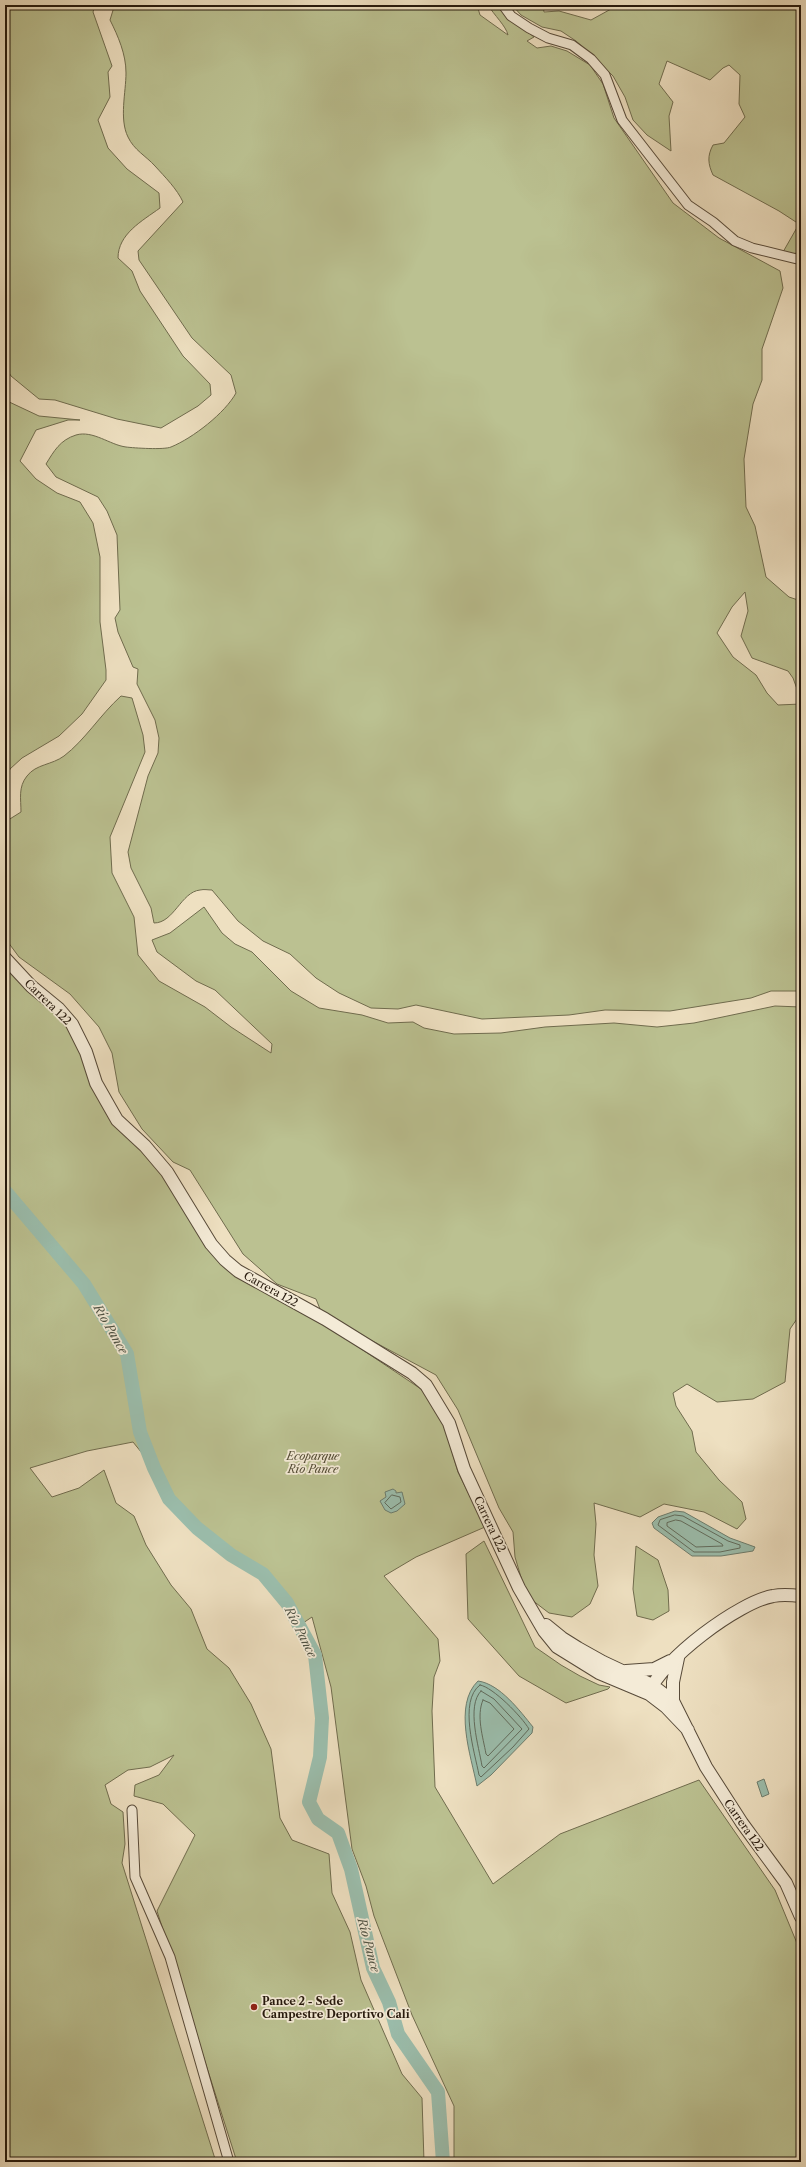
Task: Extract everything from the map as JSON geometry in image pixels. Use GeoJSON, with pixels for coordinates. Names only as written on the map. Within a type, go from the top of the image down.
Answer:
{"type":"FeatureCollection","features":[{"type":"Feature","properties":{"kind":"street"},"geometry":{"type":"LineString","coordinates":[[503,5],[511,16],[529,28],[548,38],[572,45],[591,59],[605,75],[622,120],[688,205],[714,222],[735,241],[752,248],[797,259]]}},
{"type":"Feature","properties":{"kind":"street","name":"Carrera 122"},"geometry":{"type":"LineString","coordinates":[[5,958],[21,976],[59,1010],[72,1024],[86,1052],[96,1083],[117,1120],[145,1146],[167,1172],[211,1244],[225,1260],[238,1271],[325,1319],[412,1372],[426,1385],[449,1423],[464,1469],[532,1611],[544,1631],[557,1647],[599,1673],[650,1689],[688,1730]]}},
{"type":"Feature","properties":{"kind":"street"},"geometry":{"type":"LineString","coordinates":[[650,1689],[680,1653],[706,1630],[772,1596],[801,1596]]}},
{"type":"Feature","properties":{"kind":"street","name":"Carrera 122"},"geometry":{"type":"LineString","coordinates":[[532,1611],[562,1638],[603,1662],[623,1671],[650,1689],[673,1701],[706,1767],[742,1823],[786,1883],[801,1917]]}},
{"type":"Feature","properties":{"kind":"street"},"geometry":{"type":"LineString","coordinates":[[623,1671],[654,1669],[680,1653]]}},
{"type":"Feature","properties":{"kind":"street"},"geometry":{"type":"LineString","coordinates":[[673,1701],[674,1672],[680,1653]]}},
{"type":"Feature","properties":{"kind":"street"},"geometry":{"type":"LineString","coordinates":[[132,1810],[135,1877],[170,1957],[230,2162]]}},
{"type":"Feature","properties":{"kind":"green space"},"geometry":{"type":"Polygon","coordinates":[[[5,5],[95,5],[93,12],[112,66],[108,72],[110,97],[98,120],[108,148],[127,169],[159,193],[160,208],[132,229],[122,242],[119,249],[118,258],[132,271],[140,291],[183,356],[210,384],[211,395],[198,406],[161,428],[117,419],[55,400],[39,399],[11,376],[5,366],[5,5]]]}},
{"type":"Feature","properties":{"kind":"green space"},"geometry":{"type":"Polygon","coordinates":[[[118,5],[477,5],[480,15],[508,35],[505,28],[488,5],[503,5],[516,23],[534,37],[527,41],[537,48],[551,46],[567,51],[590,65],[603,84],[614,118],[673,203],[719,238],[780,271],[783,288],[762,349],[762,380],[753,404],[744,459],[746,507],[755,526],[766,577],[789,597],[801,601],[801,700],[793,678],[788,671],[752,658],[741,636],[748,611],[745,592],[732,607],[717,633],[733,657],[756,675],[767,693],[778,705],[801,704],[801,991],[771,991],[751,998],[670,1011],[605,1010],[569,1015],[482,1019],[416,1005],[398,1009],[371,1008],[339,993],[316,978],[290,954],[263,941],[238,921],[212,890],[193,892],[182,901],[167,918],[161,922],[154,923],[151,908],[131,868],[128,852],[148,776],[158,753],[159,738],[155,720],[137,684],[138,669],[133,667],[118,632],[115,618],[120,610],[117,535],[107,511],[98,497],[56,477],[46,464],[55,450],[62,443],[70,437],[82,434],[89,434],[126,447],[156,449],[171,447],[189,438],[208,424],[224,409],[236,393],[231,375],[192,338],[139,260],[138,251],[183,202],[178,192],[152,162],[133,146],[125,130],[123,114],[126,66],[121,45],[110,20],[114,7],[118,5]]]}},
{"type":"Feature","properties":{"kind":"green space"},"geometry":{"type":"Polygon","coordinates":[[[512,5],[543,5],[544,12],[559,11],[591,20],[611,9],[613,5],[801,5],[801,250],[791,256],[783,252],[799,224],[779,211],[713,175],[711,171],[709,156],[713,145],[724,143],[745,117],[739,104],[740,75],[729,65],[723,68],[710,80],[667,61],[659,84],[673,102],[669,116],[671,151],[647,135],[633,120],[625,97],[613,76],[594,57],[576,41],[561,31],[542,27],[521,15],[512,5]]]}},
{"type":"Feature","properties":{"kind":"green space"},"geometry":{"type":"Polygon","coordinates":[[[5,400],[39,416],[80,420],[68,420],[36,430],[20,461],[36,479],[57,493],[80,502],[93,523],[100,557],[100,622],[106,680],[82,714],[59,736],[22,758],[10,769],[5,784],[5,400]]]}},
{"type":"Feature","properties":{"kind":"green space"},"geometry":{"type":"Polygon","coordinates":[[[121,696],[132,698],[143,735],[145,752],[110,837],[112,873],[134,917],[138,955],[159,981],[205,1007],[231,1027],[271,1053],[272,1044],[215,990],[196,981],[157,952],[152,940],[170,933],[204,907],[222,933],[235,944],[252,952],[291,991],[319,1008],[362,1015],[388,1023],[413,1022],[424,1028],[454,1034],[501,1033],[545,1027],[614,1023],[657,1027],[694,1023],[775,1006],[801,1007],[801,1313],[790,1329],[785,1382],[753,1399],[717,1402],[687,1384],[673,1393],[676,1406],[692,1431],[696,1452],[719,1480],[742,1502],[746,1519],[737,1529],[704,1512],[664,1504],[640,1517],[594,1503],[596,1524],[594,1555],[598,1586],[590,1604],[572,1617],[549,1613],[532,1600],[523,1584],[515,1557],[513,1532],[499,1508],[458,1410],[436,1375],[322,1314],[316,1299],[277,1284],[243,1254],[190,1170],[173,1162],[142,1129],[119,1092],[112,1053],[99,1027],[70,994],[19,957],[5,938],[5,822],[21,812],[22,784],[27,776],[35,769],[59,759],[72,750],[121,696]]]}},
{"type":"Feature","properties":{"kind":"green space","name":"Ecoparque Río Pance"},"geometry":{"type":"Polygon","coordinates":[[[5,967],[68,1027],[141,1149],[163,1175],[208,1246],[421,1389],[431,1402],[444,1425],[458,1472],[485,1527],[416,1557],[384,1576],[438,1639],[440,1661],[434,1677],[432,1711],[435,1787],[493,1884],[560,1834],[699,1780],[775,1890],[801,1953],[801,2162],[454,2162],[454,2106],[412,2015],[374,1916],[366,1886],[352,1849],[331,1687],[312,1617],[300,1625],[287,1603],[263,1574],[231,1555],[197,1528],[169,1499],[154,1468],[133,1442],[87,1451],[30,1468],[52,1497],[79,1488],[104,1470],[116,1503],[134,1516],[146,1545],[171,1585],[191,1609],[207,1649],[229,1668],[251,1704],[271,1749],[280,1818],[292,1840],[329,1854],[332,1893],[350,1932],[361,1980],[402,2074],[422,2098],[424,2162],[237,2162],[157,1911],[195,1835],[163,1804],[134,1796],[135,1785],[159,1775],[174,1755],[150,1767],[128,1770],[105,1785],[111,1804],[123,1812],[125,1844],[122,1863],[216,2162],[5,2162],[5,967]]]}},
{"type":"Feature","properties":{"kind":"green space"},"geometry":{"type":"Polygon","coordinates":[[[484,1541],[535,1647],[580,1676],[599,1685],[610,1687],[608,1689],[566,1703],[519,1676],[468,1619],[466,1554],[484,1541]]]}},
{"type":"Feature","properties":{"kind":"green space"},"geometry":{"type":"Polygon","coordinates":[[[636,1546],[658,1560],[668,1590],[669,1611],[653,1620],[637,1616],[633,1589],[636,1546]]]}},
{"type":"Feature","properties":{"kind":"water"},"geometry":{"type":"Polygon","coordinates":[[[393,1489],[396,1493],[402,1492],[405,1504],[397,1511],[391,1513],[385,1510],[380,1501],[386,1497],[385,1492],[393,1489]]]}},
{"type":"Feature","properties":{"kind":"water"},"geometry":{"type":"Polygon","coordinates":[[[675,1511],[684,1512],[730,1538],[755,1547],[753,1551],[721,1556],[692,1556],[654,1528],[652,1523],[658,1517],[675,1511]]]}},
{"type":"Feature","properties":{"kind":"water"},"geometry":{"type":"Polygon","coordinates":[[[478,1681],[494,1687],[502,1693],[516,1706],[533,1727],[532,1733],[491,1775],[477,1786],[468,1746],[465,1717],[466,1703],[471,1691],[478,1681]]]}},
{"type":"Feature","properties":{"kind":"water"},"geometry":{"type":"Polygon","coordinates":[[[764,1779],[769,1794],[762,1797],[757,1782],[764,1779]]]}},
{"type":"Feature","properties":{"kind":"waterway","name":"Río Pance"},"geometry":{"type":"LineString","coordinates":[[5,1191],[84,1284],[127,1354],[140,1432],[154,1468],[169,1499],[197,1528],[231,1555],[263,1574],[287,1603],[315,1655],[322,1718],[320,1757],[309,1802],[318,1819],[338,1833],[351,1869],[373,1968],[389,2002],[398,2034],[438,2092],[443,2162]]}},
{"type":"Feature","properties":{"kind":"place","name":"Pance 2 - Sede Campestre Deportivo Cali"},"geometry":{"type":"Point","coordinates":[254,2007]}}]}
